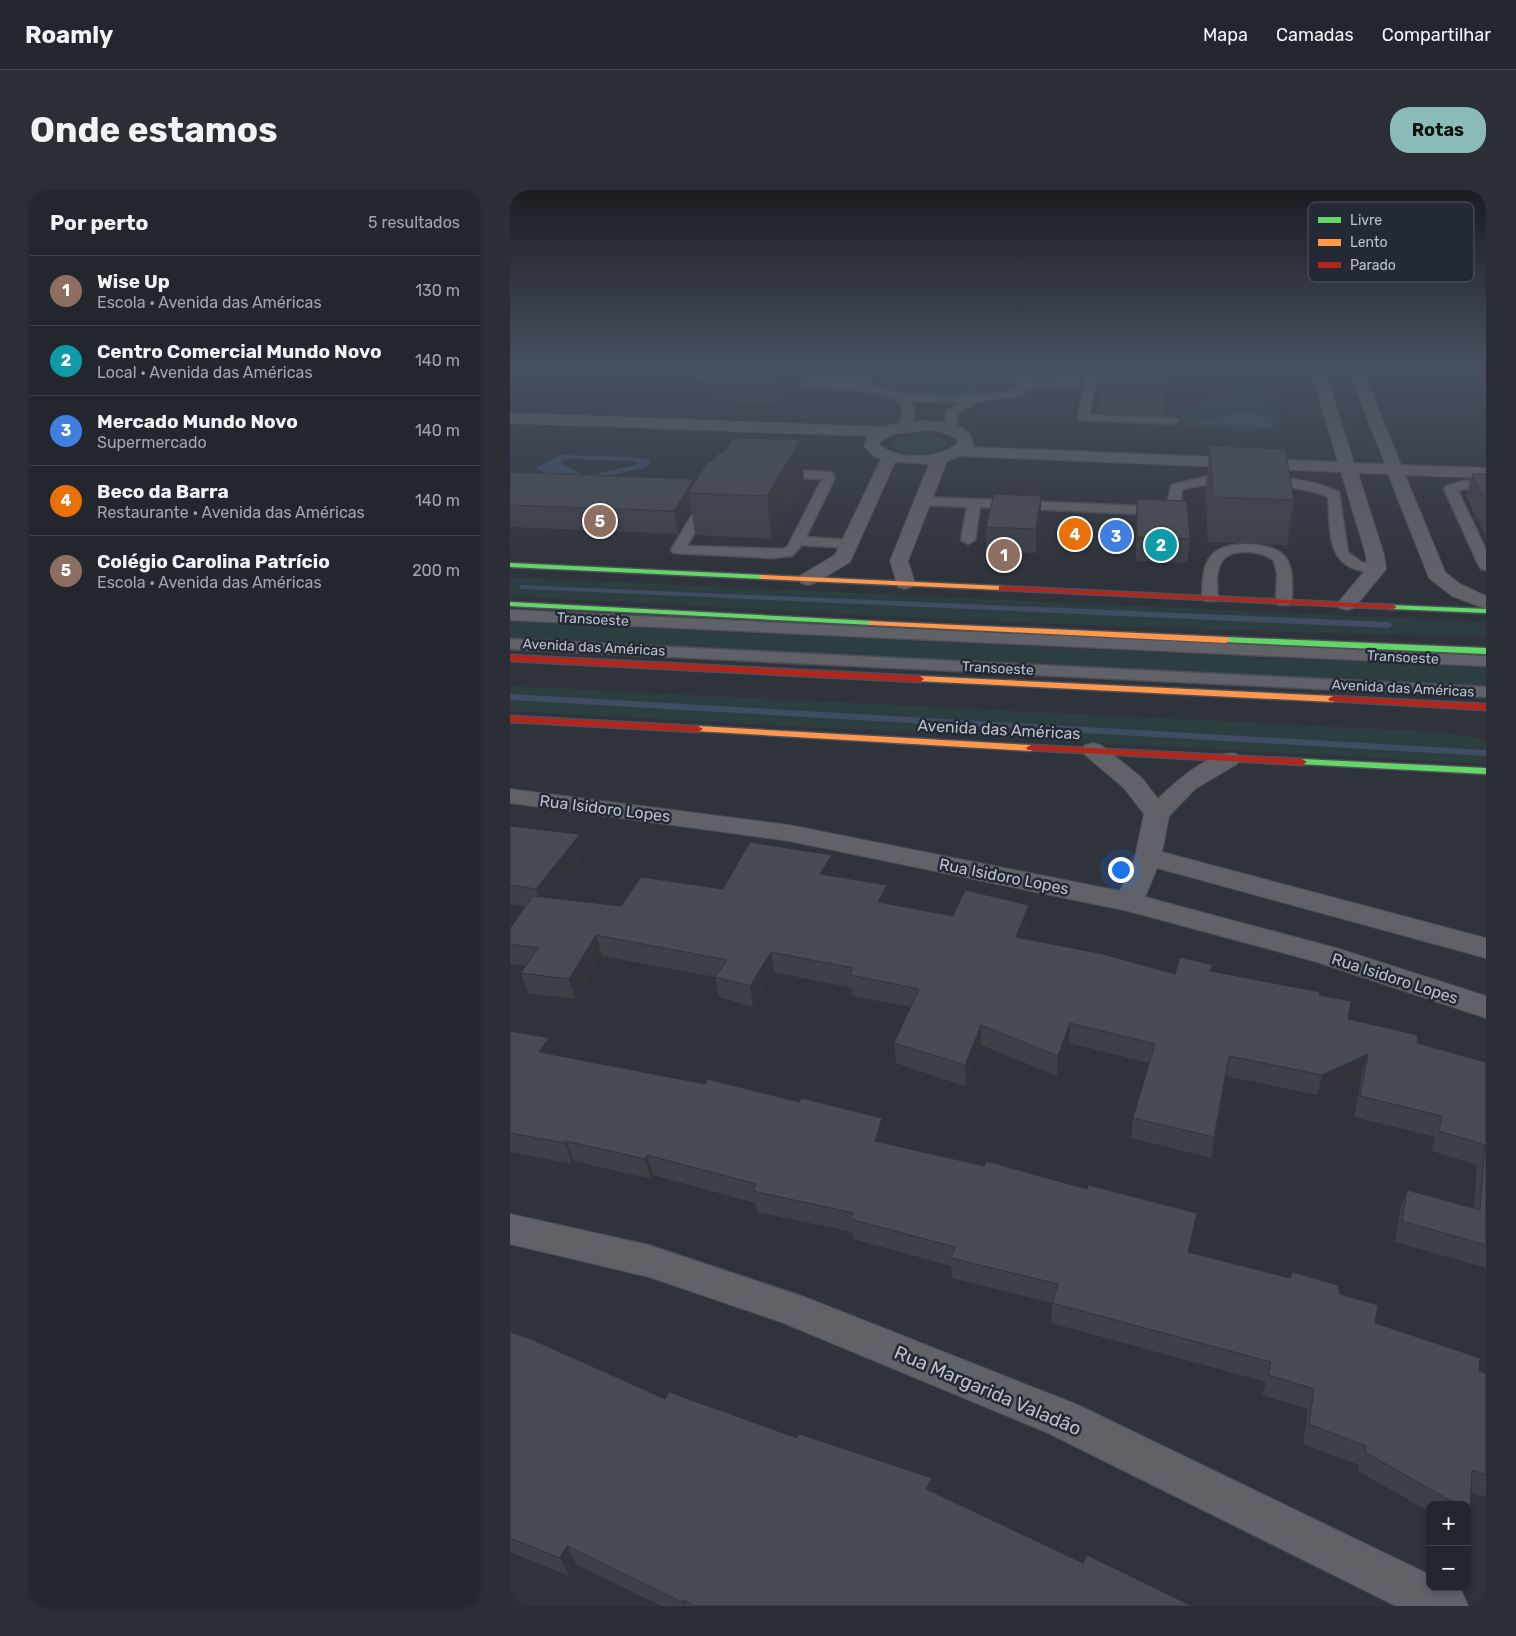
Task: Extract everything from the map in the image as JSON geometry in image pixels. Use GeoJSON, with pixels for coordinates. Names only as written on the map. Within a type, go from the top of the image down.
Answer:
{"type":"FeatureCollection","features":[{"type":"Feature","properties":{"kind":"main road"},"geometry":{"type":"LineString","coordinates":[[510,565],[1486,611]]}},
{"type":"Feature","properties":{"kind":"main road"},"geometry":{"type":"LineString","coordinates":[[510,604],[1108,635],[1486,651]]}},
{"type":"Feature","properties":{"kind":"main road","name":"Avenida das Américas"},"geometry":{"type":"LineString","coordinates":[[510,658],[1486,707]]}},
{"type":"Feature","properties":{"kind":"main road"},"geometry":{"type":"LineString","coordinates":[[1375,701],[1414,711],[1456,717]]}},
{"type":"Feature","properties":{"kind":"main road","name":"Avenida das Américas"},"geometry":{"type":"LineString","coordinates":[[510,719],[1229,759],[1486,771]]}},
{"type":"Feature","properties":{"kind":"street"},"geometry":{"type":"LineString","coordinates":[[880,434],[872,442],[882,453]]}},
{"type":"Feature","properties":{"kind":"street"},"geometry":{"type":"LineString","coordinates":[[948,434],[957,439],[1347,469],[1486,474]]}},
{"type":"Feature","properties":{"kind":"street"},"geometry":{"type":"LineString","coordinates":[[1355,434],[1365,451],[1394,470],[1436,574],[1445,584],[1464,595],[1486,603]]}},
{"type":"Feature","properties":{"kind":"street"},"geometry":{"type":"LineString","coordinates":[[1363,434],[1365,451]]}},
{"type":"Feature","properties":{"kind":"street"},"geometry":{"type":"LineString","coordinates":[[905,583],[900,561],[940,457],[957,439],[983,436]]}},
{"type":"Feature","properties":{"kind":"street"},"geometry":{"type":"LineString","coordinates":[[856,449],[912,460],[940,457]]}},
{"type":"Feature","properties":{"kind":"street"},"geometry":{"type":"LineString","coordinates":[[1323,449],[1407,452]]}},
{"type":"Feature","properties":{"kind":"street"},"geometry":{"type":"LineString","coordinates":[[1347,469],[1365,451]]}},
{"type":"Feature","properties":{"kind":"street"},"geometry":{"type":"LineString","coordinates":[[808,579],[842,558],[848,534],[882,453]]}},
{"type":"Feature","properties":{"kind":"street"},"geometry":{"type":"LineString","coordinates":[[1347,469],[1375,556],[1377,569],[1347,604]]}},
{"type":"Feature","properties":{"kind":"street"},"geometry":{"type":"LineString","coordinates":[[1092,750],[1133,783],[1157,814]]}},
{"type":"Feature","properties":{"kind":"street"},"geometry":{"type":"LineString","coordinates":[[1129,902],[1148,857],[1157,814],[1186,784],[1229,759]]}},
{"type":"Feature","properties":{"kind":"street","name":"Rua Isidoro Lopes"},"geometry":{"type":"LineString","coordinates":[[510,796],[789,833],[1129,902],[1326,955],[1486,1007]]}},
{"type":"Feature","properties":{"kind":"street"},"geometry":{"type":"LineString","coordinates":[[1148,857],[1486,948]]}},
{"type":"Feature","properties":{"kind":"street","name":"Rua Margarida Valadão"},"geometry":{"type":"LineString","coordinates":[[510,1229],[649,1261],[789,1308],[1062,1419],[1445,1606]]}},
{"type":"Feature","properties":{"kind":"lane"},"geometry":{"type":"LineString","coordinates":[[956,434],[957,439]]}},
{"type":"Feature","properties":{"kind":"lane"},"geometry":{"type":"LineString","coordinates":[[729,471],[827,475],[829,478],[804,528],[794,548],[787,553],[678,550],[722,474],[729,471]]}},
{"type":"Feature","properties":{"kind":"lane"},"geometry":{"type":"LineString","coordinates":[[923,501],[1166,511],[1173,508],[1176,488],[1196,482],[1214,480],[1316,486],[1334,495],[1341,552],[1344,559],[1353,564],[1377,569]]}},
{"type":"Feature","properties":{"kind":"lane"},"geometry":{"type":"LineString","coordinates":[[1486,486],[1462,485],[1451,489],[1486,566]]}},
{"type":"Feature","properties":{"kind":"lane"},"geometry":{"type":"LineString","coordinates":[[968,540],[974,503]]}},
{"type":"Feature","properties":{"kind":"lane"},"geometry":{"type":"LineString","coordinates":[[804,528],[821,528]]}},
{"type":"Feature","properties":{"kind":"lane"},"geometry":{"type":"LineString","coordinates":[[798,541],[848,534]]}},
{"type":"Feature","properties":{"kind":"lane"},"geometry":{"type":"LineString","coordinates":[[1210,598],[1210,572],[1215,559],[1229,550],[1244,548],[1268,551],[1279,558],[1284,569],[1284,602]]}},
{"type":"Feature","properties":{"kind":"lane","name":"Transoeste"},"geometry":{"type":"LineString","coordinates":[[510,615],[1486,661]]}},
{"type":"Feature","properties":{"kind":"lane","name":"Transoeste"},"geometry":{"type":"LineString","coordinates":[[510,644],[1486,692]]}},
{"type":"Feature","properties":{"kind":"shaded area"},"geometry":{"type":"Polygon","coordinates":[[[925,434],[941,437],[946,443],[934,451],[909,454],[895,449],[890,444],[895,438],[925,434]]]}},
{"type":"Feature","properties":{"kind":"shaded area"},"geometry":{"type":"Polygon","coordinates":[[[510,577],[1486,622],[1486,637],[1220,630],[939,619],[510,596],[510,577]]]}},
{"type":"Feature","properties":{"kind":"shaded area"},"geometry":{"type":"Polygon","coordinates":[[[510,622],[1486,668],[1486,688],[510,642],[510,622]]]}},
{"type":"Feature","properties":{"kind":"shaded area"},"geometry":{"type":"Polygon","coordinates":[[[510,686],[1443,732],[1486,740],[1486,764],[510,711],[510,686]]]}},
{"type":"Feature","properties":{"kind":"water"},"geometry":{"type":"Polygon","coordinates":[[[563,455],[631,457],[649,460],[649,464],[644,468],[602,477],[572,478],[566,473],[549,474],[535,469],[563,455]],[[567,459],[561,461],[562,464],[585,476],[638,463],[634,461],[567,459]]]}},
{"type":"Feature","properties":{"kind":"building"},"geometry":{"type":"Polygon","coordinates":[[[734,438],[800,440],[767,496],[688,493],[708,461],[713,461],[719,453],[723,453],[734,438]]]}},
{"type":"Feature","properties":{"kind":"building"},"geometry":{"type":"Polygon","coordinates":[[[1210,446],[1285,449],[1294,500],[1213,497],[1210,446]]]}},
{"type":"Feature","properties":{"kind":"building"},"geometry":{"type":"Polygon","coordinates":[[[510,472],[694,479],[674,511],[510,505],[510,472]]]}},
{"type":"Feature","properties":{"kind":"building"},"geometry":{"type":"Polygon","coordinates":[[[1472,474],[1486,474],[1486,502],[1472,474]]]}},
{"type":"Feature","properties":{"kind":"building"},"geometry":{"type":"Polygon","coordinates":[[[994,494],[1041,496],[1036,529],[986,527],[994,494]]]}},
{"type":"Feature","properties":{"kind":"building"},"geometry":{"type":"Polygon","coordinates":[[[1137,499],[1187,501],[1190,539],[1137,537],[1137,499]]]}},
{"type":"Feature","properties":{"kind":"building"},"geometry":{"type":"Polygon","coordinates":[[[510,826],[580,834],[536,889],[510,885],[510,826]]]}},
{"type":"Feature","properties":{"kind":"building"},"geometry":{"type":"Polygon","coordinates":[[[750,842],[832,855],[820,874],[887,885],[878,902],[953,916],[965,890],[1029,905],[1016,937],[1103,954],[1175,974],[1180,957],[1213,965],[1210,971],[1320,992],[1319,995],[1351,1001],[1348,1019],[1418,1035],[1417,1043],[1486,1062],[1486,1245],[1402,1221],[1407,1190],[1480,1210],[1485,1145],[1439,1131],[1442,1116],[1360,1096],[1368,1054],[1322,1075],[1229,1056],[1214,1137],[1133,1118],[1155,1044],[1070,1023],[1058,1056],[981,1025],[965,1065],[894,1043],[919,989],[850,975],[853,968],[771,952],[750,986],[715,977],[727,960],[596,935],[569,979],[521,973],[538,948],[510,944],[510,928],[533,896],[621,906],[641,877],[723,889],[750,842]]]}},
{"type":"Feature","properties":{"kind":"building"},"geometry":{"type":"Polygon","coordinates":[[[510,1031],[549,1038],[539,1052],[705,1084],[707,1079],[799,1102],[801,1098],[882,1118],[875,1141],[984,1166],[986,1161],[1087,1189],[1088,1185],[1197,1213],[1188,1252],[1290,1278],[1292,1272],[1338,1285],[1340,1294],[1378,1305],[1375,1323],[1480,1358],[1479,1371],[1486,1374],[1486,1475],[1472,1470],[1470,1501],[1451,1501],[1365,1452],[1366,1446],[1309,1424],[1314,1389],[1268,1375],[1271,1362],[1052,1303],[1058,1284],[951,1258],[955,1247],[850,1219],[853,1213],[753,1191],[756,1184],[647,1155],[645,1159],[566,1141],[565,1143],[510,1133],[510,1031]]]}},
{"type":"Feature","properties":{"kind":"building"},"geometry":{"type":"Polygon","coordinates":[[[510,1332],[533,1340],[665,1399],[669,1392],[797,1438],[799,1434],[932,1478],[926,1489],[1083,1563],[1087,1555],[1192,1606],[695,1606],[683,1600],[682,1602],[567,1546],[560,1558],[510,1538],[510,1332]]]}},
{"type":"Feature","properties":{"kind":"waterway"},"geometry":{"type":"LineString","coordinates":[[523,587],[1389,625]]}},
{"type":"Feature","properties":{"kind":"waterway"},"geometry":{"type":"LineString","coordinates":[[510,697],[1486,753]]}},
{"type":"Feature","properties":{"kind":"traffic: fast"},"geometry":{"type":"LineString","coordinates":[[510,565],[763,577]]}},
{"type":"Feature","properties":{"kind":"traffic: fast"},"geometry":{"type":"LineString","coordinates":[[510,604],[872,623]]}},
{"type":"Feature","properties":{"kind":"traffic: fast"},"geometry":{"type":"LineString","coordinates":[[1393,607],[1486,611]]}},
{"type":"Feature","properties":{"kind":"traffic: fast"},"geometry":{"type":"LineString","coordinates":[[1226,640],[1486,651]]}},
{"type":"Feature","properties":{"kind":"traffic: fast"},"geometry":{"type":"LineString","coordinates":[[1302,762],[1486,771]]}},
{"type":"Feature","properties":{"kind":"traffic: slow"},"geometry":{"type":"LineString","coordinates":[[763,577],[1002,588]]}},
{"type":"Feature","properties":{"kind":"traffic: slow"},"geometry":{"type":"LineString","coordinates":[[872,623],[1226,640]]}},
{"type":"Feature","properties":{"kind":"traffic: slow"},"geometry":{"type":"LineString","coordinates":[[920,679],[1333,699]]}},
{"type":"Feature","properties":{"kind":"traffic: slow"},"geometry":{"type":"LineString","coordinates":[[698,729],[1031,748]]}},
{"type":"Feature","properties":{"kind":"traffic: jam"},"geometry":{"type":"LineString","coordinates":[[1002,588],[1393,607]]}},
{"type":"Feature","properties":{"kind":"traffic: jam"},"geometry":{"type":"LineString","coordinates":[[510,658],[920,679]]}},
{"type":"Feature","properties":{"kind":"traffic: jam"},"geometry":{"type":"LineString","coordinates":[[1333,699],[1486,707]]}},
{"type":"Feature","properties":{"kind":"traffic: jam"},"geometry":{"type":"LineString","coordinates":[[510,719],[698,729]]}},
{"type":"Feature","properties":{"kind":"traffic: jam"},"geometry":{"type":"LineString","coordinates":[[1031,748],[1302,762]]}},
{"type":"Feature","properties":{"kind":"place","name":"Colégio Carolina Patrício"},"geometry":{"type":"Point","coordinates":[600,521]}},
{"type":"Feature","properties":{"kind":"place","name":"Beco da Barra"},"geometry":{"type":"Point","coordinates":[1075,534]}},
{"type":"Feature","properties":{"kind":"place","name":"Mercado Mundo Novo"},"geometry":{"type":"Point","coordinates":[1116,536]}},
{"type":"Feature","properties":{"kind":"place","name":"Centro Comercial Mundo Novo"},"geometry":{"type":"Point","coordinates":[1161,545]}},
{"type":"Feature","properties":{"kind":"place","name":"Wise Up"},"geometry":{"type":"Point","coordinates":[1004,555]}}]}
